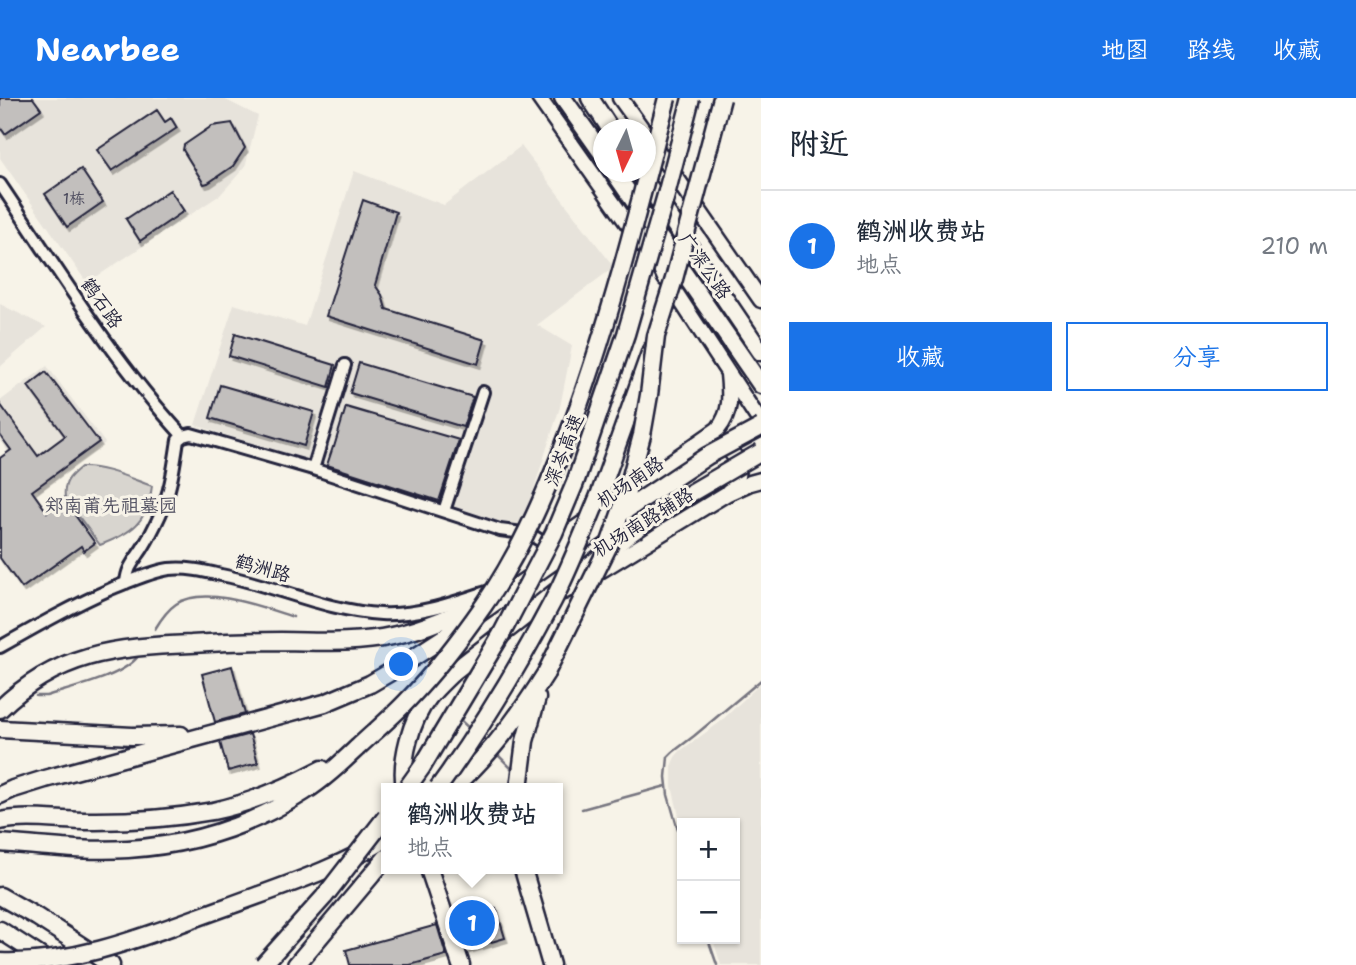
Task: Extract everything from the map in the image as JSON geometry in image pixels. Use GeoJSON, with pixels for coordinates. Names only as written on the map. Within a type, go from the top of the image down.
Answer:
{"type":"FeatureCollection","features":[{"type":"Feature","properties":{"kind":"highway"},"geometry":{"type":"LineString","coordinates":[[563,98],[593,140]]}},
{"type":"Feature","properties":{"kind":"highway"},"geometry":{"type":"LineString","coordinates":[[590,98],[604,119]]}},
{"type":"Feature","properties":{"kind":"highway"},"geometry":{"type":"LineString","coordinates":[[0,843],[94,849],[138,848],[192,840],[222,832],[251,821],[304,792],[328,774],[408,700],[447,655],[484,604],[511,561],[560,458],[590,374],[627,255],[667,98]]}},
{"type":"Feature","properties":{"kind":"highway","name":"深岑高速"},"geometry":{"type":"LineString","coordinates":[[410,783],[502,635],[565,508],[626,334],[663,208],[691,98]]}},
{"type":"Feature","properties":{"kind":"highway"},"geometry":{"type":"LineString","coordinates":[[441,783],[494,704],[554,600],[578,547],[656,336],[722,98]]}},
{"type":"Feature","properties":{"kind":"highway","name":"广深公路"},"geometry":{"type":"LineString","coordinates":[[621,182],[761,384]]}},
{"type":"Feature","properties":{"kind":"highway","name":"广深公路"},"geometry":{"type":"LineString","coordinates":[[646,182],[761,352]]}},
{"type":"Feature","properties":{"kind":"highway"},"geometry":{"type":"LineString","coordinates":[[629,193],[666,278]]}},
{"type":"Feature","properties":{"kind":"highway"},"geometry":{"type":"LineString","coordinates":[[458,783],[506,732],[546,673],[609,545],[624,503],[642,435],[656,336]]}},
{"type":"Feature","properties":{"kind":"highway","name":"机场南路"},"geometry":{"type":"LineString","coordinates":[[527,579],[707,456],[761,425]]}},
{"type":"Feature","properties":{"kind":"highway"},"geometry":{"type":"LineString","coordinates":[[406,783],[406,752],[415,721],[427,699],[452,673],[635,530],[684,497],[761,452]]}},
{"type":"Feature","properties":{"kind":"highway"},"geometry":{"type":"LineString","coordinates":[[0,709],[14,695],[52,670],[97,654],[145,646],[382,638],[443,620],[527,579]]}},
{"type":"Feature","properties":{"kind":"highway"},"geometry":{"type":"LineString","coordinates":[[0,795],[45,779],[325,703],[370,684],[446,636],[527,579]]}},
{"type":"Feature","properties":{"kind":"highway"},"geometry":{"type":"LineString","coordinates":[[520,783],[525,741],[546,673]]}},
{"type":"Feature","properties":{"kind":"highway"},"geometry":{"type":"LineString","coordinates":[[0,729],[132,736],[215,733]]}},
{"type":"Feature","properties":{"kind":"highway"},"geometry":{"type":"LineString","coordinates":[[0,821],[27,818],[77,822],[127,821],[214,811],[269,793],[326,767],[357,748]]}},
{"type":"Feature","properties":{"kind":"highway"},"geometry":{"type":"LineString","coordinates":[[263,965],[324,897],[381,823]]}},
{"type":"Feature","properties":{"kind":"highway"},"geometry":{"type":"LineString","coordinates":[[0,962],[36,961],[114,947],[320,872],[355,858],[381,842]]}},
{"type":"Feature","properties":{"kind":"highway"},"geometry":{"type":"LineString","coordinates":[[296,965],[381,864]]}},
{"type":"Feature","properties":{"kind":"highway"},"geometry":{"type":"LineString","coordinates":[[431,874],[461,965]]}},
{"type":"Feature","properties":{"kind":"highway"},"geometry":{"type":"LineString","coordinates":[[524,874],[551,965]]}},
{"type":"Feature","properties":{"kind":"highway"},"geometry":{"type":"LineString","coordinates":[[0,895],[111,965]]}},
{"type":"Feature","properties":{"kind":"highway"},"geometry":{"type":"LineString","coordinates":[[0,930],[54,965]]}},
{"type":"Feature","properties":{"kind":"main road"},"geometry":{"type":"LineString","coordinates":[[539,98],[666,278],[761,425]]}},
{"type":"Feature","properties":{"kind":"main road"},"geometry":{"type":"LineString","coordinates":[[620,98],[635,119]]}},
{"type":"Feature","properties":{"kind":"main road"},"geometry":{"type":"LineString","coordinates":[[656,149],[761,300]]}},
{"type":"Feature","properties":{"kind":"main road","name":"机场南路辅路"},"geometry":{"type":"LineString","coordinates":[[527,579],[552,548],[573,530],[718,429],[726,418],[730,405],[728,373]]}},
{"type":"Feature","properties":{"kind":"main road"},"geometry":{"type":"LineString","coordinates":[[698,444],[720,444],[732,452],[736,459],[736,480],[726,494]]}},
{"type":"Feature","properties":{"kind":"main road","name":"机场南路辅路"},"geometry":{"type":"LineString","coordinates":[[546,600],[582,582],[726,494],[761,480]]}},
{"type":"Feature","properties":{"kind":"street","name":"鹤石路"},"geometry":{"type":"LineString","coordinates":[[0,184],[88,314],[156,407],[183,436]]}},
{"type":"Feature","properties":{"kind":"street"},"geometry":{"type":"LineString","coordinates":[[313,469],[345,365]]}},
{"type":"Feature","properties":{"kind":"street"},"geometry":{"type":"LineString","coordinates":[[444,511],[483,392]]}},
{"type":"Feature","properties":{"kind":"street"},"geometry":{"type":"LineString","coordinates":[[126,583],[130,565],[143,548],[162,511],[170,486],[178,440],[191,433],[313,469],[500,530],[530,534],[552,548]]}},
{"type":"Feature","properties":{"kind":"street","name":"鹤洲路"},"geometry":{"type":"LineString","coordinates":[[0,647],[48,619],[126,583],[167,569],[185,568],[244,579],[339,607],[382,614],[433,608],[527,579]]}},
{"type":"Feature","properties":{"kind":"shaded area"},"geometry":{"type":"Polygon","coordinates":[[[0,98],[222,98],[258,116],[245,167],[220,195],[87,283],[0,158],[0,98]]]}},
{"type":"Feature","properties":{"kind":"shaded area"},"geometry":{"type":"Polygon","coordinates":[[[521,146],[614,267],[537,325],[572,346],[560,407],[521,529],[195,425],[234,304],[305,326],[354,171],[444,205],[521,146]]]}},
{"type":"Feature","properties":{"kind":"shaded area"},"geometry":{"type":"Polygon","coordinates":[[[0,304],[46,327],[0,367],[0,304]]]}},
{"type":"Feature","properties":{"kind":"shaded area"},"geometry":{"type":"Polygon","coordinates":[[[47,366],[105,443],[39,492],[0,441],[0,401],[47,366]]]}},
{"type":"Feature","properties":{"kind":"shaded area"},"geometry":{"type":"Polygon","coordinates":[[[761,683],[761,965],[721,965],[715,944],[740,944],[740,818],[679,818],[672,786],[672,764],[675,757],[719,723],[761,683]]]}},
{"type":"Feature","properties":{"kind":"green space","name":"郑南莆先祖墓园"},"geometry":{"type":"Polygon","coordinates":[[[81,467],[108,471],[152,486],[147,509],[136,524],[121,536],[100,545],[65,498],[68,480],[81,467]]]}},
{"type":"Feature","properties":{"kind":"building"},"geometry":{"type":"Polygon","coordinates":[[[0,98],[33,98],[41,109],[5,134],[0,127],[0,98]]]}},
{"type":"Feature","properties":{"kind":"building"},"geometry":{"type":"Polygon","coordinates":[[[157,110],[165,122],[171,118],[177,128],[112,171],[97,150],[157,110]]]}},
{"type":"Feature","properties":{"kind":"building"},"geometry":{"type":"Polygon","coordinates":[[[232,123],[245,148],[233,166],[204,184],[183,150],[184,145],[212,126],[232,123]]]}},
{"type":"Feature","properties":{"kind":"building"},"geometry":{"type":"Polygon","coordinates":[[[81,169],[103,202],[67,227],[45,194],[81,169]]]}},
{"type":"Feature","properties":{"kind":"building"},"geometry":{"type":"Polygon","coordinates":[[[170,190],[184,211],[140,241],[126,219],[170,190]]]}},
{"type":"Feature","properties":{"kind":"building"},"geometry":{"type":"Polygon","coordinates":[[[363,200],[396,212],[375,285],[382,295],[386,309],[485,340],[478,364],[326,316],[363,200]]]}},
{"type":"Feature","properties":{"kind":"building"},"geometry":{"type":"Polygon","coordinates":[[[235,334],[335,365],[329,387],[229,356],[235,334]]]}},
{"type":"Feature","properties":{"kind":"building"},"geometry":{"type":"Polygon","coordinates":[[[359,363],[473,397],[463,427],[350,393],[359,363]]]}},
{"type":"Feature","properties":{"kind":"building"},"geometry":{"type":"Polygon","coordinates":[[[46,372],[99,442],[32,491],[47,512],[64,500],[95,543],[84,551],[81,546],[22,588],[0,558],[0,458],[11,450],[0,435],[0,404],[38,456],[65,436],[28,386],[46,372]]]}},
{"type":"Feature","properties":{"kind":"building"},"geometry":{"type":"Polygon","coordinates":[[[220,385],[314,412],[304,446],[210,418],[220,385]]]}},
{"type":"Feature","properties":{"kind":"building"},"geometry":{"type":"Polygon","coordinates":[[[346,407],[459,440],[439,501],[327,465],[346,407]]]}},
{"type":"Feature","properties":{"kind":"building"},"geometry":{"type":"Polygon","coordinates":[[[232,666],[245,714],[215,722],[202,674],[232,666]]]}},
{"type":"Feature","properties":{"kind":"building"},"geometry":{"type":"Polygon","coordinates":[[[250,734],[258,763],[228,771],[220,742],[250,734]]]}},
{"type":"Feature","properties":{"kind":"building"},"geometry":{"type":"Polygon","coordinates":[[[496,908],[505,938],[467,949],[457,919],[496,908]]]}},
{"type":"Feature","properties":{"kind":"building"},"geometry":{"type":"Polygon","coordinates":[[[437,925],[446,955],[410,965],[350,965],[346,950],[437,925]]]}},
{"type":"Feature","properties":{"kind":"waterway"},"geometry":{"type":"LineString","coordinates":[[155,629],[164,615],[176,604],[203,597],[234,600],[293,617]]}},
{"type":"Feature","properties":{"kind":"waterway"},"geometry":{"type":"LineString","coordinates":[[36,696],[46,696],[110,676],[132,663],[139,655]]}},
{"type":"Feature","properties":{"kind":"waterway"},"geometry":{"type":"LineString","coordinates":[[677,826],[668,795],[668,757],[761,680]]}},
{"type":"Feature","properties":{"kind":"waterway"},"geometry":{"type":"LineString","coordinates":[[459,719],[472,731]]}},
{"type":"Feature","properties":{"kind":"waterway"},"geometry":{"type":"LineString","coordinates":[[495,752],[515,772]]}},
{"type":"Feature","properties":{"kind":"waterway"},"geometry":{"type":"LineString","coordinates":[[582,809],[666,786]]}},
{"type":"Feature","properties":{"kind":"waterway"},"geometry":{"type":"LineString","coordinates":[[710,944],[717,965]]}},
{"type":"Feature","properties":{"kind":"place","name":"鹤洲收费站"},"geometry":{"type":"Point","coordinates":[472,923]}}]}
